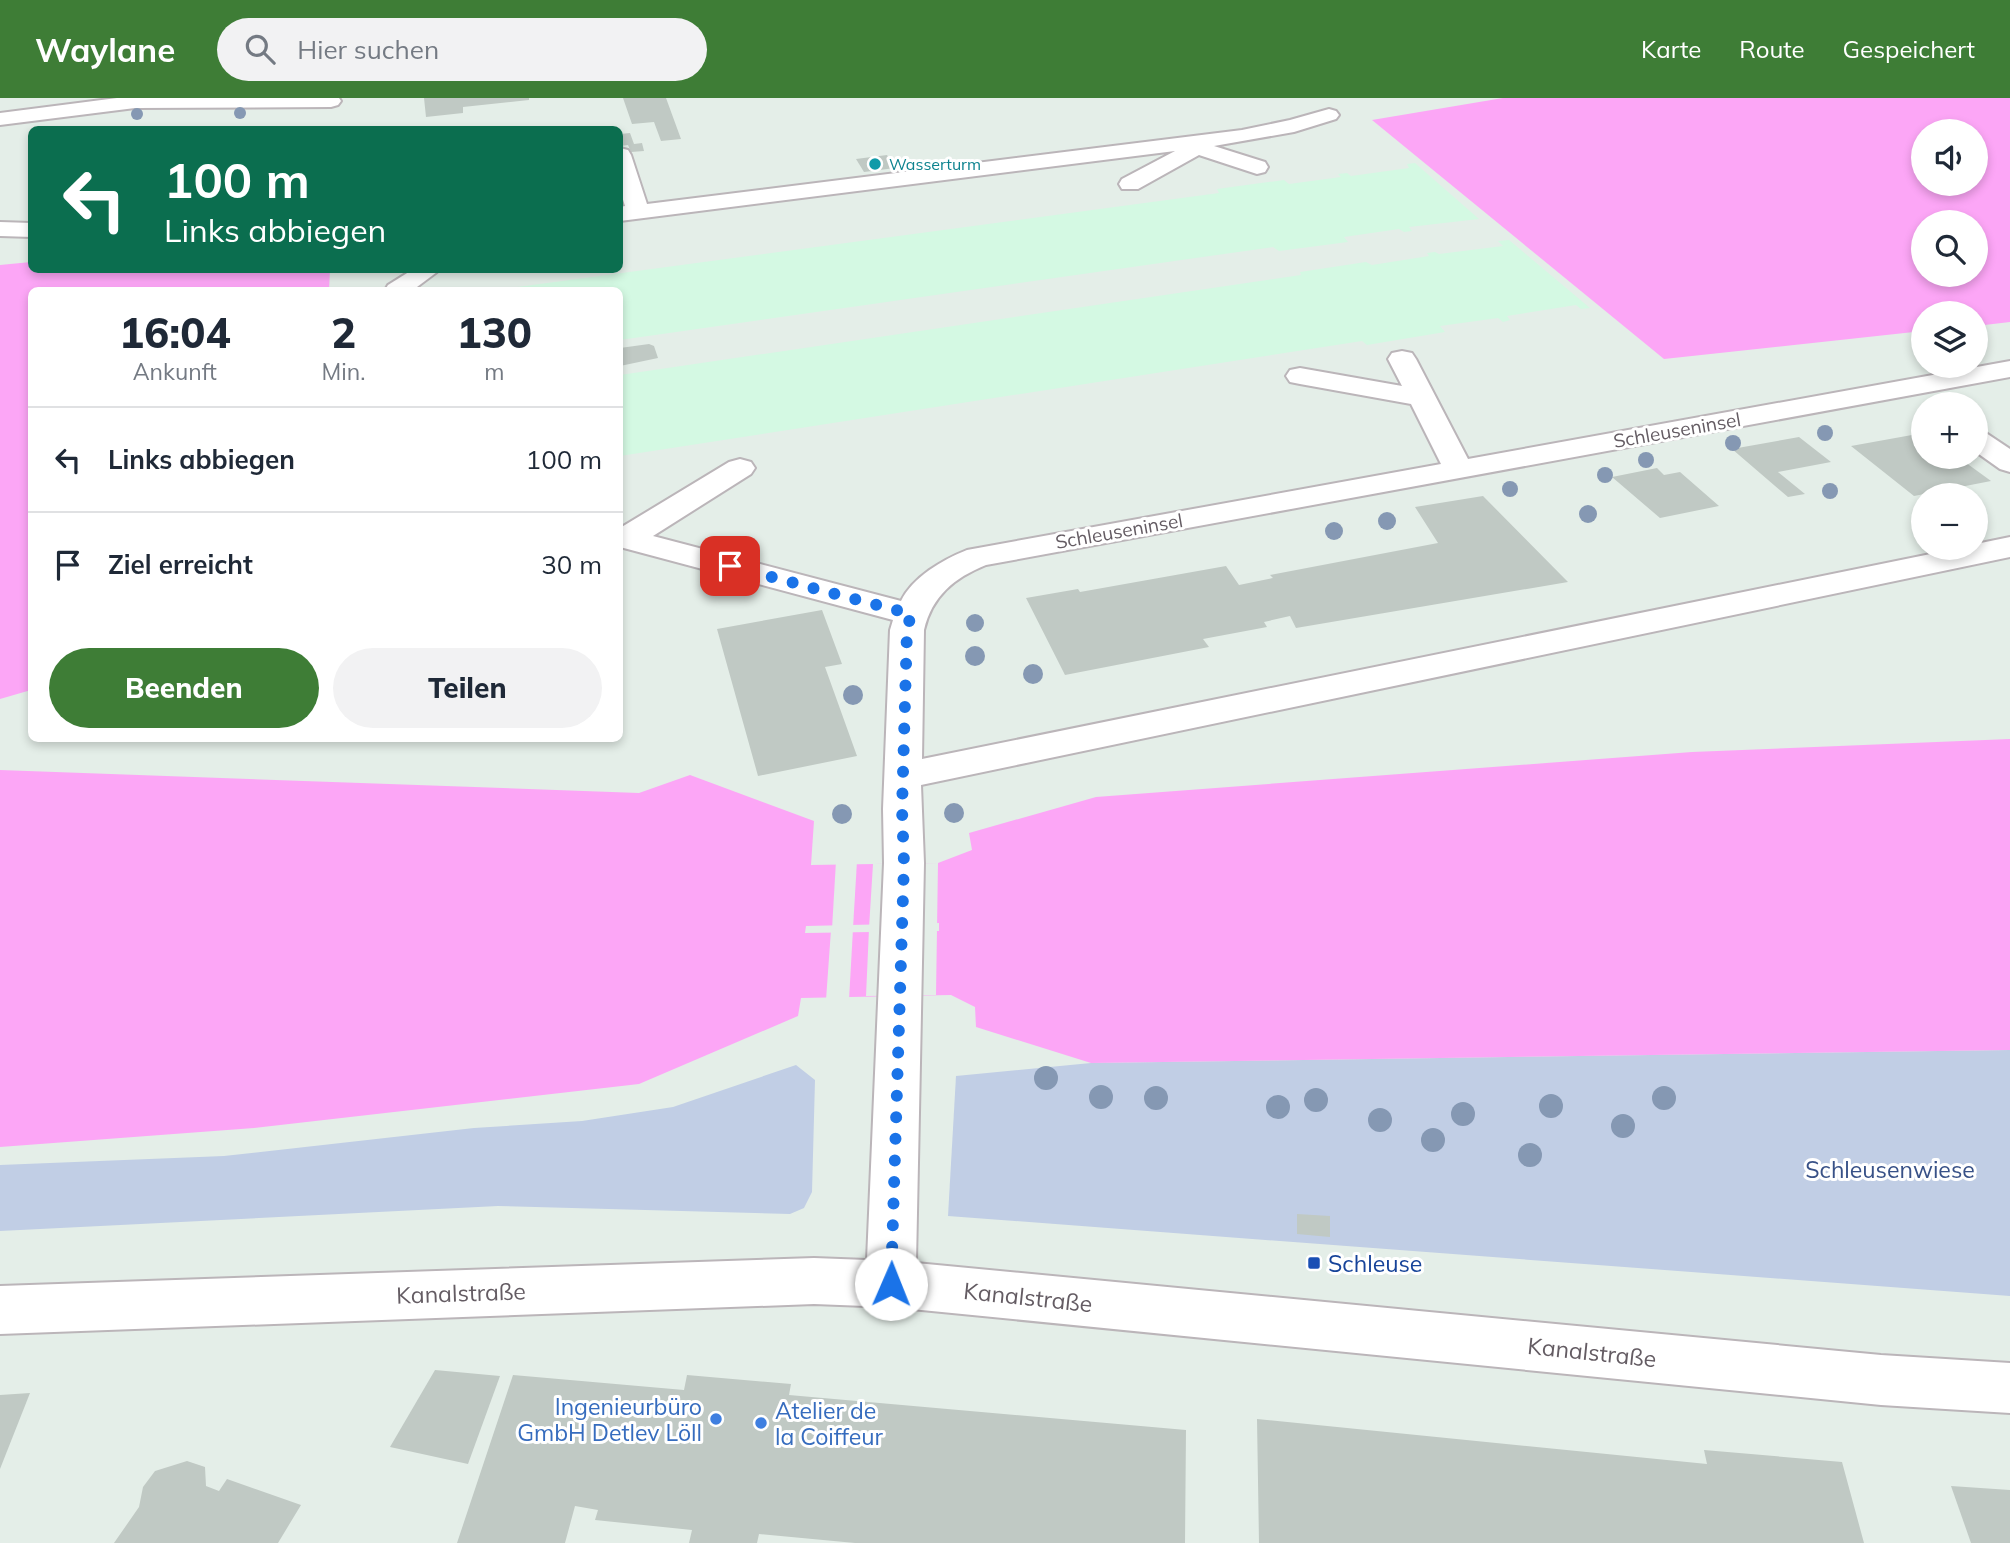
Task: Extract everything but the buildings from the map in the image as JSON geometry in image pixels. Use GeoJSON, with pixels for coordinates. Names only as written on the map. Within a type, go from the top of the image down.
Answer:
{"type":"FeatureCollection","features":[{"type":"Feature","properties":{"kind":"street"},"geometry":{"type":"LineString","coordinates":[[0,119],[135,102],[332,100]]}},
{"type":"Feature","properties":{"kind":"street"},"geometry":{"type":"LineString","coordinates":[[318,122],[332,100]]}},
{"type":"Feature","properties":{"kind":"street"},"geometry":{"type":"LineString","coordinates":[[623,174],[629,213],[1194,146],[1270,132],[1329,115]]}},
{"type":"Feature","properties":{"kind":"street"},"geometry":{"type":"LineString","coordinates":[[1130,184],[1194,146],[1257,167]]}},
{"type":"Feature","properties":{"kind":"street"},"geometry":{"type":"LineString","coordinates":[[0,229],[28,230]]}},
{"type":"Feature","properties":{"kind":"street"},"geometry":{"type":"LineString","coordinates":[[402,287],[423,273]]}},
{"type":"Feature","properties":{"kind":"street"},"geometry":{"type":"LineString","coordinates":[[1402,359],[1459,470]]}},
{"type":"Feature","properties":{"kind":"street","name":"Schleuseninsel"},"geometry":{"type":"LineString","coordinates":[[1988,373],[2010,369]]}},
{"type":"Feature","properties":{"kind":"street"},"geometry":{"type":"LineString","coordinates":[[1300,376],[1422,398]]}},
{"type":"Feature","properties":{"kind":"street","name":"Schleuseninsel"},"geometry":{"type":"LineString","coordinates":[[1929,392],[1970,378]]}},
{"type":"Feature","properties":{"kind":"street"},"geometry":{"type":"LineString","coordinates":[[1984,378],[2010,395]]}},
{"type":"Feature","properties":{"kind":"street","name":"Schleuseninsel"},"geometry":{"type":"LineString","coordinates":[[891,1284],[904,863],[903,776],[907,630],[919,597],[932,583],[955,566],[978,557],[1459,470],[1911,397]]}},
{"type":"Feature","properties":{"kind":"street"},"geometry":{"type":"LineString","coordinates":[[1988,447],[2010,463]]}},
{"type":"Feature","properties":{"kind":"street"},"geometry":{"type":"LineString","coordinates":[[623,538],[740,468]]}},
{"type":"Feature","properties":{"kind":"street"},"geometry":{"type":"LineString","coordinates":[[623,538],[911,614]]}},
{"type":"Feature","properties":{"kind":"street"},"geometry":{"type":"LineString","coordinates":[[903,776],[2010,547]]}},
{"type":"Feature","properties":{"kind":"street","name":"Kanalstraße"},"geometry":{"type":"LineString","coordinates":[[0,1310],[800,1282],[891,1284],[1881,1380],[2010,1388]]}},
{"type":"Feature","properties":{"kind":"green space","name":"Schleusenwiese"},"geometry":{"type":"Polygon","coordinates":[[[2010,1050],[2010,1296],[948,1216],[956,1076],[1091,1063],[2010,1050]]]}},
{"type":"Feature","properties":{"kind":"green space"},"geometry":{"type":"Polygon","coordinates":[[[796,1065],[815,1080],[812,1192],[804,1208],[790,1214],[498,1206],[0,1231],[0,1165],[224,1156],[474,1128],[582,1121],[673,1107],[796,1065]]]}},
{"type":"Feature","properties":{"kind":"sand"},"geometry":{"type":"Polygon","coordinates":[[[1415,163],[1479,219],[1409,227],[1412,231],[1404,232],[1399,229],[1344,237],[1348,242],[1279,251],[1273,247],[623,340],[623,287],[517,287],[1219,193],[1217,189],[1284,180],[1289,184],[1341,177],[1338,174],[1347,173],[1351,176],[1409,168],[1407,164],[1415,163]]]}},
{"type":"Feature","properties":{"kind":"sand"},"geometry":{"type":"Polygon","coordinates":[[[1509,240],[1590,308],[1581,309],[1576,305],[1507,316],[1510,320],[1503,322],[1498,318],[1440,326],[1445,332],[1367,345],[1362,341],[623,456],[623,375],[1301,275],[1300,272],[1366,262],[1372,265],[1429,256],[1427,253],[1503,246],[1498,241],[1509,240]]]}},
{"type":"Feature","properties":{"kind":"shaded area"},"geometry":{"type":"Polygon","coordinates":[[[1503,98],[2010,98],[2010,322],[1988,325],[1988,301],[1911,301],[1911,332],[1664,359],[1372,120],[1503,98]]]}},
{"type":"Feature","properties":{"kind":"shaded area"},"geometry":{"type":"Polygon","coordinates":[[[28,262],[28,273],[330,273],[329,287],[28,287],[28,691],[0,699],[0,265],[28,262]]]}},
{"type":"Feature","properties":{"kind":"shaded area"},"geometry":{"type":"Polygon","coordinates":[[[2010,739],[2010,1050],[1091,1063],[976,1027],[975,1007],[951,995],[801,998],[798,1016],[639,1084],[254,1128],[0,1147],[0,770],[639,793],[690,775],[814,821],[811,865],[938,863],[972,850],[969,833],[1096,797],[1692,752],[2010,739]],[[939,923],[806,926],[805,933],[939,931],[939,923]]]}},
{"type":"Feature","properties":{"kind":"pier"},"geometry":{"type":"Polygon","coordinates":[[[836,861],[857,861],[853,928],[832,929],[836,861]]]}},
{"type":"Feature","properties":{"kind":"pier"},"geometry":{"type":"Polygon","coordinates":[[[938,863],[936,995],[866,996],[869,929],[936,928],[869,928],[873,864],[938,863]]]}},
{"type":"Feature","properties":{"kind":"pier"},"geometry":{"type":"Polygon","coordinates":[[[853,929],[849,1000],[826,1000],[831,930],[853,929]]]}},
{"type":"Feature","properties":{"kind":"place","name":"Wasserturm"},"geometry":{"type":"Point","coordinates":[875,164]}},
{"type":"Feature","properties":{"kind":"place","name":"Schleuse"},"geometry":{"type":"Point","coordinates":[1314,1263]}},
{"type":"Feature","properties":{"kind":"place","name":"Ingenieurbüro GmbH Detlev Löll"},"geometry":{"type":"Point","coordinates":[716,1419]}},
{"type":"Feature","properties":{"kind":"place","name":"Atelier de la Coiffeur"},"geometry":{"type":"Point","coordinates":[761,1423]}},
{"type":"Feature","properties":{"kind":"route"},"geometry":{"type":"LineString","coordinates":[[730,566],[911,614],[907,630],[902,809],[904,863],[891,1284]]}}]}
